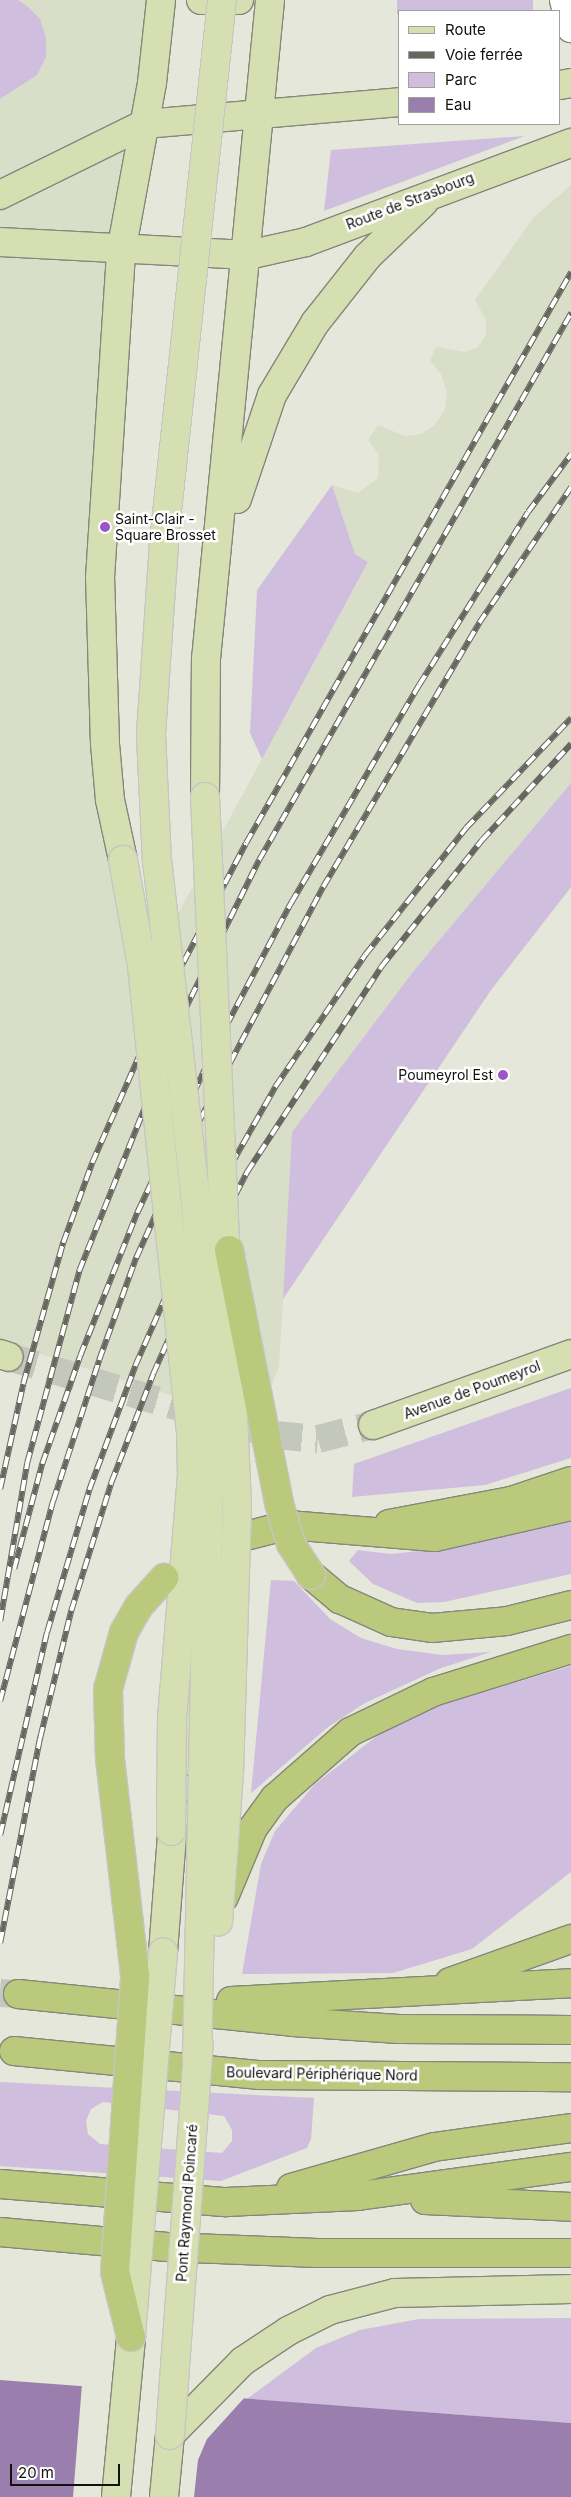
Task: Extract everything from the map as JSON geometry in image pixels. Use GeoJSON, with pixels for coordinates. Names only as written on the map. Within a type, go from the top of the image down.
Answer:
{"type":"FeatureCollection","features":[{"type":"Feature","properties":{"kind":"highway"},"geometry":{"type":"LineString","coordinates":[[228,1250],[279,1503],[292,1544],[311,1575],[340,1599],[391,1622],[432,1628],[507,1621],[571,1605]]}},
{"type":"Feature","properties":{"kind":"highway"},"geometry":{"type":"LineString","coordinates":[[355,1530],[511,1501],[571,1481]]}},
{"type":"Feature","properties":{"kind":"highway"},"geometry":{"type":"LineString","coordinates":[[131,2337],[114,2272],[135,1975],[110,1758],[108,1689],[124,1632],[138,1606],[164,1578],[214,1545],[260,1529],[288,1525],[436,1537],[571,1506]]}},
{"type":"Feature","properties":{"kind":"highway"},"geometry":{"type":"LineString","coordinates":[[220,1910],[249,1836],[275,1798],[322,1753],[380,1714],[433,1692],[571,1649]]}},
{"type":"Feature","properties":{"kind":"highway"},"geometry":{"type":"LineString","coordinates":[[420,1992],[571,1939]]}},
{"type":"Feature","properties":{"kind":"highway"},"geometry":{"type":"LineString","coordinates":[[420,1992],[571,1956]]}},
{"type":"Feature","properties":{"kind":"highway"},"geometry":{"type":"LineString","coordinates":[[420,1992],[571,1966]]}},
{"type":"Feature","properties":{"kind":"highway"},"geometry":{"type":"LineString","coordinates":[[420,1992],[571,1976]]}},
{"type":"Feature","properties":{"kind":"highway"},"geometry":{"type":"LineString","coordinates":[[147,2005],[571,1984]]}},
{"type":"Feature","properties":{"kind":"highway"},"geometry":{"type":"LineString","coordinates":[[18,1994],[147,2005],[293,2022],[399,2029],[571,2030]]}},
{"type":"Feature","properties":{"kind":"highway","name":"Boulevard Périphérique Nord"},"geometry":{"type":"LineString","coordinates":[[14,2051],[260,2075],[571,2078]]}},
{"type":"Feature","properties":{"kind":"highway"},"geometry":{"type":"LineString","coordinates":[[0,2184],[226,2202],[253,2198],[434,2147],[571,2128]]}},
{"type":"Feature","properties":{"kind":"highway"},"geometry":{"type":"LineString","coordinates":[[358,2196],[571,2167]]}},
{"type":"Feature","properties":{"kind":"highway"},"geometry":{"type":"LineString","coordinates":[[253,2198],[571,2188]]}},
{"type":"Feature","properties":{"kind":"highway"},"geometry":{"type":"LineString","coordinates":[[358,2196],[571,2207]]}},
{"type":"Feature","properties":{"kind":"highway"},"geometry":{"type":"LineString","coordinates":[[0,2232],[317,2253],[571,2253]]}},
{"type":"Feature","properties":{"kind":"main road"},"geometry":{"type":"LineString","coordinates":[[116,2497],[163,1952],[171,1831],[172,1718],[192,1475],[191,1429],[142,966],[110,800],[99,630],[120,252],[144,124],[160,0]]}},
{"type":"Feature","properties":{"kind":"main road"},"geometry":{"type":"LineString","coordinates":[[200,0],[239,0]]}},
{"type":"Feature","properties":{"kind":"main road"},"geometry":{"type":"LineString","coordinates":[[197,2062],[208,1566],[207,1352],[195,1193],[156,862],[151,734],[165,531],[222,0]]}},
{"type":"Feature","properties":{"kind":"main road"},"geometry":{"type":"LineString","coordinates":[[218,568],[270,0]]}},
{"type":"Feature","properties":{"kind":"main road"},"geometry":{"type":"LineString","coordinates":[[0,195],[144,124],[260,112],[398,102]]}},
{"type":"Feature","properties":{"kind":"main road","name":"Route de Strasbourg"},"geometry":{"type":"LineString","coordinates":[[0,242],[120,252],[248,256],[306,242],[441,188],[571,143]]}},
{"type":"Feature","properties":{"kind":"main road"},"geometry":{"type":"LineString","coordinates":[[218,568],[272,394],[321,314],[395,228],[441,188]]}},
{"type":"Feature","properties":{"kind":"main road","name":"Pont Raymond Poincaré"},"geometry":{"type":"LineString","coordinates":[[164,2497],[197,2062],[220,1910],[236,1588],[228,1250],[204,798],[203,698],[218,568]]}},
{"type":"Feature","properties":{"kind":"main road","name":"Avenue de Poumeyrol"},"geometry":{"type":"LineString","coordinates":[[373,1425],[571,1354]]}},
{"type":"Feature","properties":{"kind":"main road"},"geometry":{"type":"LineString","coordinates":[[171,1831],[208,1566]]}},
{"type":"Feature","properties":{"kind":"main road"},"geometry":{"type":"LineString","coordinates":[[170,2434],[243,2361],[330,2310],[395,2293],[571,2289]]}},
{"type":"Feature","properties":{"kind":"shaded area"},"geometry":{"type":"Polygon","coordinates":[[[0,0],[150,0],[123,259],[107,801],[124,943],[173,923],[368,563],[355,554],[332,485],[358,493],[378,478],[379,455],[368,440],[378,425],[405,436],[421,434],[435,425],[445,409],[447,394],[442,376],[430,360],[436,347],[465,352],[478,347],[486,335],[486,320],[475,300],[534,217],[571,185],[571,887],[491,990],[283,1299],[279,1366],[270,1389],[223,1412],[0,1341],[0,0]]]}},
{"type":"Feature","properties":{"kind":"green space"},"geometry":{"type":"Polygon","coordinates":[[[0,0],[18,0],[40,19],[46,38],[46,57],[37,75],[0,99],[0,0]]]}},
{"type":"Feature","properties":{"kind":"green space"},"geometry":{"type":"Polygon","coordinates":[[[397,0],[533,0],[533,10],[398,10],[397,14],[397,0]]]}},
{"type":"Feature","properties":{"kind":"green space"},"geometry":{"type":"Polygon","coordinates":[[[525,136],[324,211],[331,150],[525,136]]]}},
{"type":"Feature","properties":{"kind":"green space"},"geometry":{"type":"Polygon","coordinates":[[[332,485],[355,554],[368,562],[262,759],[250,733],[257,590],[332,485]]]}},
{"type":"Feature","properties":{"kind":"green space"},"geometry":{"type":"Polygon","coordinates":[[[571,783],[571,887],[491,990],[283,1299],[292,1132],[416,968],[571,783]]]}},
{"type":"Feature","properties":{"kind":"green space"},"geometry":{"type":"Polygon","coordinates":[[[571,1388],[571,1458],[485,1485],[352,1497],[354,1464],[571,1388]]]}},
{"type":"Feature","properties":{"kind":"green space"},"geometry":{"type":"Polygon","coordinates":[[[571,1519],[571,1574],[444,1602],[417,1603],[373,1584],[349,1561],[358,1550],[390,1554],[448,1548],[571,1519]]]}},
{"type":"Feature","properties":{"kind":"green space"},"geometry":{"type":"Polygon","coordinates":[[[271,1580],[294,1581],[330,1619],[361,1638],[397,1649],[442,1655],[491,1652],[441,1668],[365,1703],[328,1727],[251,1793],[271,1580]]]}},
{"type":"Feature","properties":{"kind":"green space"},"geometry":{"type":"Polygon","coordinates":[[[571,1666],[571,1872],[472,1949],[393,1973],[242,1974],[261,1864],[275,1831],[315,1784],[382,1732],[429,1708],[571,1666]]]}},
{"type":"Feature","properties":{"kind":"green space"},"geometry":{"type":"Polygon","coordinates":[[[0,2082],[314,2098],[311,2139],[307,2148],[221,2181],[0,2166],[0,2082]],[[103,2102],[91,2109],[86,2121],[88,2134],[100,2144],[222,2153],[232,2141],[232,2130],[224,2116],[103,2102]]]}},
{"type":"Feature","properties":{"kind":"green space"},"geometry":{"type":"Polygon","coordinates":[[[571,2318],[571,2423],[247,2399],[316,2348],[360,2330],[419,2319],[571,2318]]]}},
{"type":"Feature","properties":{"kind":"water"},"geometry":{"type":"Polygon","coordinates":[[[0,2380],[571,2423],[571,2497],[0,2497],[0,2380]]]}},
{"type":"Feature","properties":{"kind":"pier"},"geometry":{"type":"Polygon","coordinates":[[[82,2384],[246,2396],[207,2439],[198,2460],[194,2497],[73,2497],[82,2384]]]}},
{"type":"Feature","properties":{"kind":"tunnel"},"geometry":{"type":"LineString","coordinates":[[9,1357],[274,1435],[318,1439],[373,1425]]}},
{"type":"Feature","properties":{"kind":"tunnel"},"geometry":{"type":"LineString","coordinates":[[0,1993],[18,1994]]}},
{"type":"Feature","properties":{"kind":"railway"},"geometry":{"type":"LineString","coordinates":[[0,1489],[23,1384],[63,1243],[92,1163],[163,1001],[246,843],[571,272]]}},
{"type":"Feature","properties":{"kind":"railway"},"geometry":{"type":"LineString","coordinates":[[0,1621],[27,1463],[79,1271],[181,1017],[259,860],[571,313]]}},
{"type":"Feature","properties":{"kind":"railway"},"geometry":{"type":"LineString","coordinates":[[14,1569],[42,1464],[80,1356],[137,1213],[216,1045],[291,903],[419,685],[528,512],[571,454]]}},
{"type":"Feature","properties":{"kind":"railway"},"geometry":{"type":"LineString","coordinates":[[0,1701],[53,1501],[99,1360],[136,1258],[189,1140],[323,887],[479,623],[571,487]]}},
{"type":"Feature","properties":{"kind":"railway"},"geometry":{"type":"LineString","coordinates":[[0,1835],[47,1632],[89,1490],[135,1366],[199,1221],[275,1087],[365,955],[466,828],[571,718]]}},
{"type":"Feature","properties":{"kind":"railway"},"geometry":{"type":"LineString","coordinates":[[0,1943],[40,1738],[71,1611],[111,1483],[153,1374],[215,1234],[247,1172],[381,967],[482,840],[571,744]]}},
{"type":"Feature","properties":{"kind":"place","name":"Saint-Clair - Square Brosset"},"geometry":{"type":"Point","coordinates":[105,527]}},
{"type":"Feature","properties":{"kind":"place","name":"Poumeyrol Est"},"geometry":{"type":"Point","coordinates":[503,1075]}}]}
